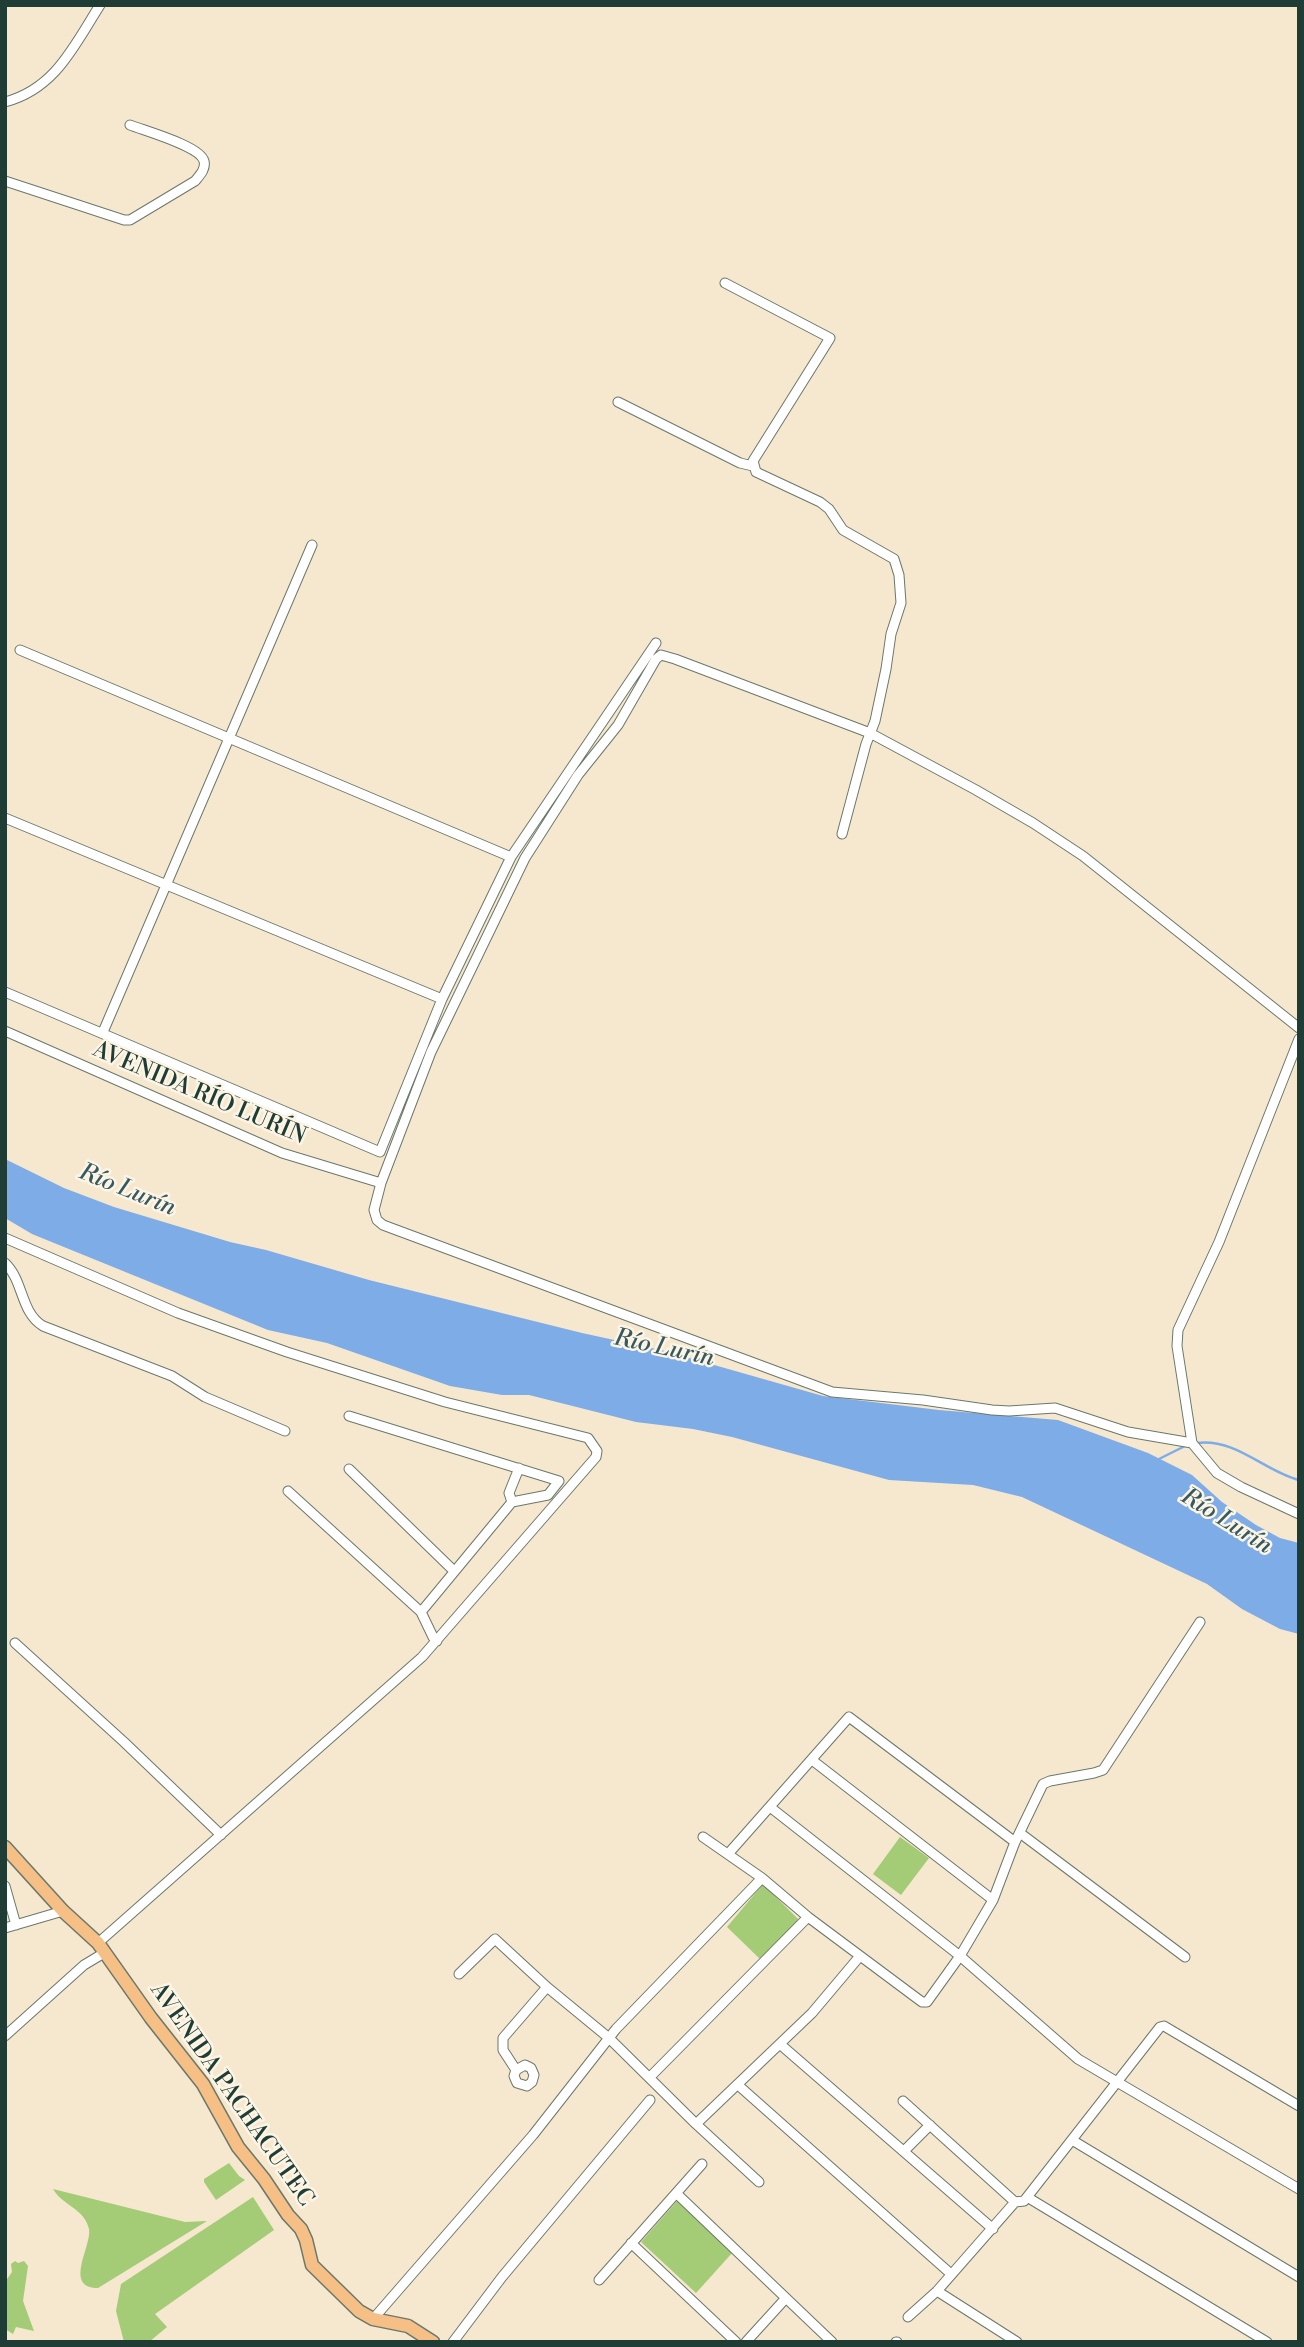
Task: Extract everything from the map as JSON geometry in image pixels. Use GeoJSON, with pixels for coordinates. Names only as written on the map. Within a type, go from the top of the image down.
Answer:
{"type":"FeatureCollection","features":[{"type":"Feature","properties":{"kind":"main road","name":"AVENIDA PACHACUTEC"},"geometry":{"type":"LineString","coordinates":[[7,1852],[101,1948],[189,2069],[203,2084],[238,2147],[301,2229],[312,2265],[359,2311],[373,2319],[408,2326],[433,2342]]}},
{"type":"Feature","properties":{"kind":"street"},"geometry":{"type":"LineString","coordinates":[[5,102],[24,96],[56,73],[100,5]]}},
{"type":"Feature","properties":{"kind":"street"},"geometry":{"type":"LineString","coordinates":[[5,181],[130,220],[201,175],[204,159],[194,151],[130,125]]}},
{"type":"Feature","properties":{"kind":"street"},"geometry":{"type":"LineString","coordinates":[[725,283],[830,338],[755,456],[753,466],[756,472],[820,502],[829,509],[843,530],[896,562],[899,575],[901,603],[891,634],[886,669],[870,733],[842,834]]}},
{"type":"Feature","properties":{"kind":"street"},"geometry":{"type":"LineString","coordinates":[[618,402],[740,463],[753,466]]}},
{"type":"Feature","properties":{"kind":"street"},"geometry":{"type":"LineString","coordinates":[[103,1032],[312,545]]}},
{"type":"Feature","properties":{"kind":"street"},"geometry":{"type":"LineString","coordinates":[[5,992],[380,1152],[442,999],[511,857],[656,643]]}},
{"type":"Feature","properties":{"kind":"street"},"geometry":{"type":"LineString","coordinates":[[20,650],[511,857]]}},
{"type":"Feature","properties":{"kind":"street"},"geometry":{"type":"LineString","coordinates":[[1192,1443],[1128,1433],[1055,1408],[992,1410],[824,1390],[721,1349],[383,1225],[377,1220],[374,1210],[381,1183],[431,1052],[525,858],[578,775],[618,725],[656,659],[663,655],[870,733],[976,790],[1078,852],[1299,1028]]}},
{"type":"Feature","properties":{"kind":"street"},"geometry":{"type":"LineString","coordinates":[[5,818],[442,999]]}},
{"type":"Feature","properties":{"kind":"street","name":"AVENIDA RÍO LURÍN"},"geometry":{"type":"LineString","coordinates":[[5,1031],[287,1155],[381,1183]]}},
{"type":"Feature","properties":{"kind":"street"},"geometry":{"type":"LineString","coordinates":[[1299,1039],[1219,1242],[1178,1330],[1177,1346],[1192,1443],[1217,1473],[1299,1514]]}},
{"type":"Feature","properties":{"kind":"street"},"geometry":{"type":"LineString","coordinates":[[5,1238],[178,1313],[287,1352],[445,1402],[588,1438],[596,1447],[596,1457],[422,1657],[221,1835],[5,2036]]}},
{"type":"Feature","properties":{"kind":"street"},"geometry":{"type":"LineString","coordinates":[[5,1263],[16,1277],[34,1321],[172,1376],[205,1397],[285,1432]]}},
{"type":"Feature","properties":{"kind":"street"},"geometry":{"type":"LineString","coordinates":[[349,1416],[559,1481],[548,1495],[512,1502],[421,1612]]}},
{"type":"Feature","properties":{"kind":"street"},"geometry":{"type":"LineString","coordinates":[[512,1502],[509,1493],[519,1468]]}},
{"type":"Feature","properties":{"kind":"street"},"geometry":{"type":"LineString","coordinates":[[349,1469],[454,1571]]}},
{"type":"Feature","properties":{"kind":"street"},"geometry":{"type":"LineString","coordinates":[[288,1491],[421,1612],[437,1641]]}},
{"type":"Feature","properties":{"kind":"street"},"geometry":{"type":"LineString","coordinates":[[703,1837],[762,1878],[808,1917],[923,2003],[929,2001],[993,1900],[1015,1842],[1046,1782],[1099,1772],[1108,1765],[1200,1622]]}},
{"type":"Feature","properties":{"kind":"street"},"geometry":{"type":"LineString","coordinates":[[15,1643],[221,1835]]}},
{"type":"Feature","properties":{"kind":"street"},"geometry":{"type":"LineString","coordinates":[[728,1854],[850,1717],[1015,1842]]}},
{"type":"Feature","properties":{"kind":"street"},"geometry":{"type":"LineString","coordinates":[[812,1760],[993,1900]]}},
{"type":"Feature","properties":{"kind":"street"},"geometry":{"type":"LineString","coordinates":[[770,1807],[960,1956],[1072,2054],[1299,2189]]}},
{"type":"Feature","properties":{"kind":"street"},"geometry":{"type":"LineString","coordinates":[[1020,1833],[1185,1957]]}},
{"type":"Feature","properties":{"kind":"street"},"geometry":{"type":"LineString","coordinates":[[373,2319],[533,2135],[609,2038],[762,1878]]}},
{"type":"Feature","properties":{"kind":"street"},"geometry":{"type":"LineString","coordinates":[[5,1885],[16,1925]]}},
{"type":"Feature","properties":{"kind":"street"},"geometry":{"type":"LineString","coordinates":[[5,1928],[63,1911]]}},
{"type":"Feature","properties":{"kind":"street"},"geometry":{"type":"LineString","coordinates":[[650,2077],[808,1917]]}},
{"type":"Feature","properties":{"kind":"street"},"geometry":{"type":"LineString","coordinates":[[459,1974],[495,1939],[547,1987],[609,2038],[759,2182]]}},
{"type":"Feature","properties":{"kind":"street"},"geometry":{"type":"LineString","coordinates":[[696,2124],[781,2045],[860,1956]]}},
{"type":"Feature","properties":{"kind":"street"},"geometry":{"type":"LineString","coordinates":[[516,2070],[503,2050],[503,2038],[547,1987]]}},
{"type":"Feature","properties":{"kind":"street"},"geometry":{"type":"LineString","coordinates":[[903,2101],[1015,2202],[1021,2202],[1027,2197],[1160,2027],[1164,2026],[1299,2106]]}},
{"type":"Feature","properties":{"kind":"street"},"geometry":{"type":"LineString","coordinates":[[781,2045],[993,2229]]}},
{"type":"Feature","properties":{"kind":"street"},"geometry":{"type":"LineString","coordinates":[[738,2085],[951,2274]]}},
{"type":"Feature","properties":{"kind":"street"},"geometry":{"type":"LineString","coordinates":[[453,2342],[502,2277],[650,2100]]}},
{"type":"Feature","properties":{"kind":"street"},"geometry":{"type":"LineString","coordinates":[[904,2151],[930,2125]]}},
{"type":"Feature","properties":{"kind":"street"},"geometry":{"type":"LineString","coordinates":[[1072,2140],[1299,2277]]}},
{"type":"Feature","properties":{"kind":"street"},"geometry":{"type":"LineString","coordinates":[[599,2280],[702,2164]]}},
{"type":"Feature","properties":{"kind":"street"},"geometry":{"type":"LineString","coordinates":[[676,2193],[832,2342]]}},
{"type":"Feature","properties":{"kind":"street"},"geometry":{"type":"LineString","coordinates":[[1027,2197],[1267,2342]]}},
{"type":"Feature","properties":{"kind":"street"},"geometry":{"type":"LineString","coordinates":[[908,2316],[937,2291],[1015,2202]]}},
{"type":"Feature","properties":{"kind":"street"},"geometry":{"type":"LineString","coordinates":[[631,2243],[736,2342]]}},
{"type":"Feature","properties":{"kind":"street"},"geometry":{"type":"LineString","coordinates":[[937,2291],[1017,2342]]}},
{"type":"Feature","properties":{"kind":"street"},"geometry":{"type":"LineString","coordinates":[[746,2342],[786,2298]]}},
{"type":"Feature","properties":{"kind":"green space"},"geometry":{"type":"Polygon","coordinates":[[[900,1837],[929,1858],[901,1895],[873,1874],[900,1837]]]}},
{"type":"Feature","properties":{"kind":"green space"},"geometry":{"type":"Polygon","coordinates":[[[763,1884],[799,1920],[760,1959],[727,1927],[763,1884]]]}},
{"type":"Feature","properties":{"kind":"green space"},"geometry":{"type":"Polygon","coordinates":[[[229,2163],[245,2180],[216,2200],[204,2179],[229,2163]]]}},
{"type":"Feature","properties":{"kind":"green space"},"geometry":{"type":"Polygon","coordinates":[[[53,2189],[185,2222],[207,2221],[98,2288],[88,2286],[82,2281],[81,2274],[89,2236],[87,2222],[53,2189]]]}},
{"type":"Feature","properties":{"kind":"green space"},"geometry":{"type":"Polygon","coordinates":[[[253,2197],[274,2230],[155,2314],[167,2327],[149,2342],[124,2342],[116,2311],[121,2284],[253,2197]]]}},
{"type":"Feature","properties":{"kind":"green space"},"geometry":{"type":"Polygon","coordinates":[[[677,2201],[733,2252],[696,2293],[641,2242],[677,2201]]]}},
{"type":"Feature","properties":{"kind":"green space"},"geometry":{"type":"Polygon","coordinates":[[[24,2261],[28,2266],[23,2301],[34,2331],[16,2327],[13,2334],[5,2329],[5,2282],[12,2272],[11,2264],[24,2261]]]}},
{"type":"Feature","properties":{"kind":"water","name":"Río Lurín"},"geometry":{"type":"Polygon","coordinates":[[[5,1159],[64,1188],[114,1207],[369,1280],[665,1351],[823,1396],[939,1410],[1058,1420],[1148,1453],[1192,1475],[1222,1502],[1256,1525],[1280,1538],[1299,1543],[1299,1634],[1280,1629],[1242,1609],[1207,1584],[1022,1497],[973,1485],[889,1480],[732,1437],[636,1422],[529,1395],[502,1395],[450,1386],[327,1343],[268,1330],[32,1234],[5,1218],[5,1159]]]}},
{"type":"Feature","properties":{"kind":"waterway"},"geometry":{"type":"LineString","coordinates":[[1197,1443],[1224,1445],[1299,1480]]}},
{"type":"Feature","properties":{"kind":"waterway"},"geometry":{"type":"LineString","coordinates":[[1159,1459],[1187,1445]]}}]}
